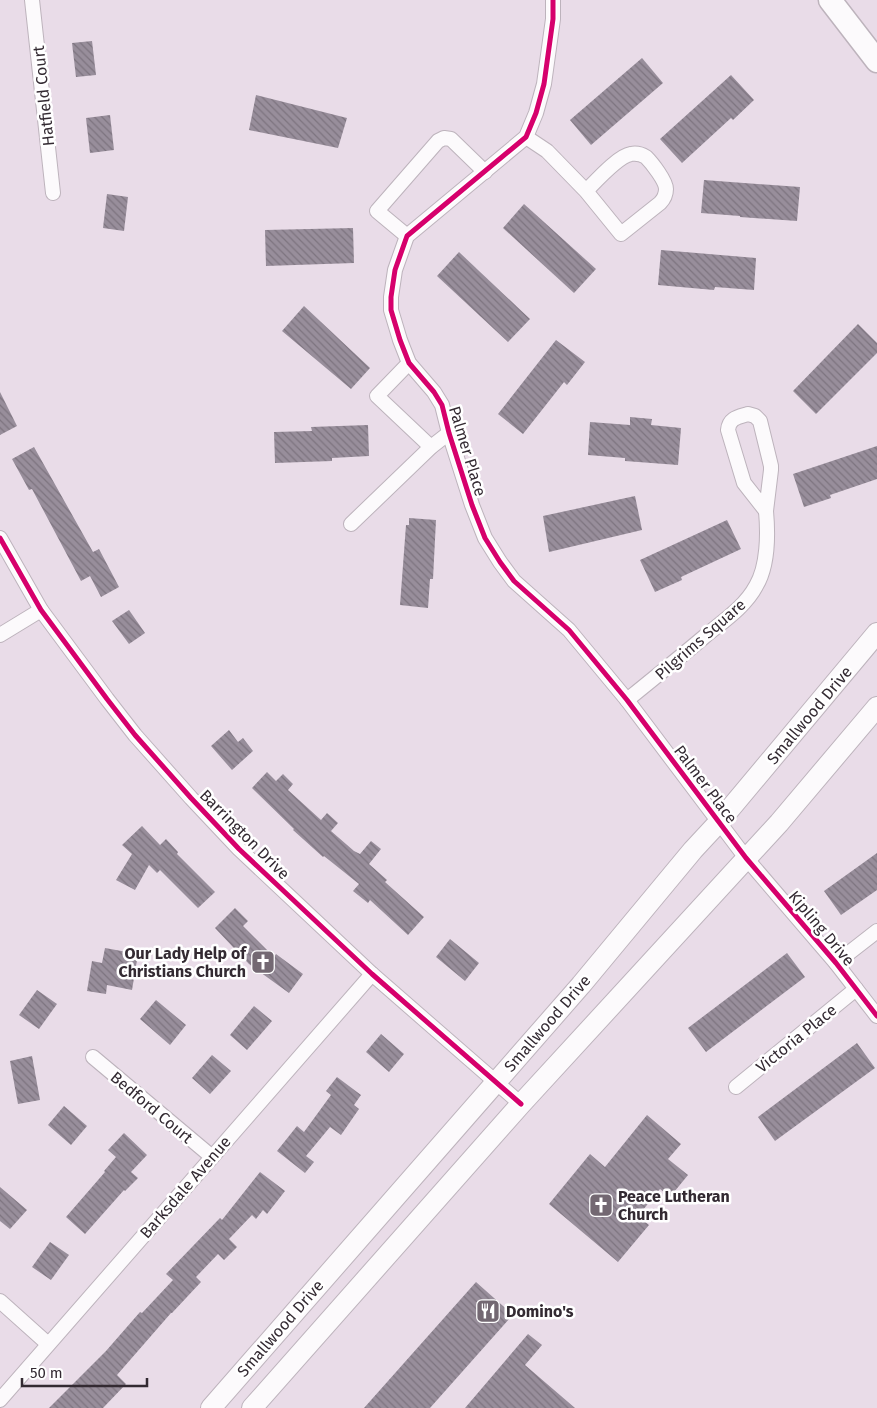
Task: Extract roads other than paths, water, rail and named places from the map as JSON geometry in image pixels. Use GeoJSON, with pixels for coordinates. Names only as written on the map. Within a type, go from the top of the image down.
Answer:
{"type":"FeatureCollection","features":[{"type":"Feature","properties":{"kind":"main road"},"geometry":{"type":"LineString","coordinates":[[830,0],[877,61]]}},
{"type":"Feature","properties":{"kind":"main road","name":"Smallwood Drive"},"geometry":{"type":"LineString","coordinates":[[211,1408],[581,985],[877,633]]}},
{"type":"Feature","properties":{"kind":"main road","name":"Smallwood Drive"},"geometry":{"type":"LineString","coordinates":[[252,1408],[521,1104],[779,823],[877,707]]}},
{"type":"Feature","properties":{"kind":"street","name":"Hatfield Court"},"geometry":{"type":"LineString","coordinates":[[32,0],[53,193]]}},
{"type":"Feature","properties":{"kind":"street"},"geometry":{"type":"LineString","coordinates":[[485,172],[451,139],[444,138],[438,141],[377,211],[407,236],[485,172],[526,137],[536,113],[544,84],[553,19],[553,0]]}},
{"type":"Feature","properties":{"kind":"street"},"geometry":{"type":"LineString","coordinates":[[526,137],[547,151],[586,191],[621,234],[660,204],[664,199],[666,189],[663,179],[648,159],[641,155],[632,154],[615,162],[586,191]]}},
{"type":"Feature","properties":{"kind":"street","name":"Palmer Place"},"geometry":{"type":"LineString","coordinates":[[407,236],[395,270],[391,298],[391,310],[395,327],[409,363],[434,392],[442,405],[472,505],[485,538],[514,581],[569,630],[627,700],[746,858]]}},
{"type":"Feature","properties":{"kind":"street"},"geometry":{"type":"LineString","coordinates":[[409,363],[377,396],[431,447]]}},
{"type":"Feature","properties":{"kind":"street","name":"Pilgrims Square"},"geometry":{"type":"LineString","coordinates":[[627,700],[731,615],[749,597],[757,585],[763,570],[767,531],[766,511],[771,470],[761,424],[758,417],[748,414],[735,418],[729,423],[728,430],[743,480],[766,511]]}},
{"type":"Feature","properties":{"kind":"street"},"geometry":{"type":"LineString","coordinates":[[351,524],[431,447],[449,433]]}},
{"type":"Feature","properties":{"kind":"street","name":"Barrington Drive"},"geometry":{"type":"LineString","coordinates":[[0,538],[41,610],[107,699],[190,798],[239,850],[372,974],[521,1104]]}},
{"type":"Feature","properties":{"kind":"street"},"geometry":{"type":"LineString","coordinates":[[0,635],[41,610]]}},
{"type":"Feature","properties":{"kind":"street","name":"Kipling Drive"},"geometry":{"type":"LineString","coordinates":[[746,858],[836,963],[877,1016]]}},
{"type":"Feature","properties":{"kind":"street"},"geometry":{"type":"LineString","coordinates":[[836,963],[877,932]]}},
{"type":"Feature","properties":{"kind":"street","name":"Barksdale Avenue"},"geometry":{"type":"LineString","coordinates":[[0,1400],[211,1156],[372,974]]}},
{"type":"Feature","properties":{"kind":"street","name":"Victoria Place"},"geometry":{"type":"LineString","coordinates":[[736,1087],[856,989]]}},
{"type":"Feature","properties":{"kind":"street","name":"Bedford Court"},"geometry":{"type":"LineString","coordinates":[[93,1057],[211,1156]]}},
{"type":"Feature","properties":{"kind":"street"},"geometry":{"type":"LineString","coordinates":[[0,1301],[48,1344]]}},
{"type":"Feature","properties":{"kind":"place","name":"Our Lady Help of Christians Church"},"geometry":{"type":"Point","coordinates":[263,962]}},
{"type":"Feature","properties":{"kind":"place","name":"Peace Lutheran Church"},"geometry":{"type":"Point","coordinates":[601,1205]}},
{"type":"Feature","properties":{"kind":"place","name":"Domino's"},"geometry":{"type":"Point","coordinates":[488,1311]}}]}
